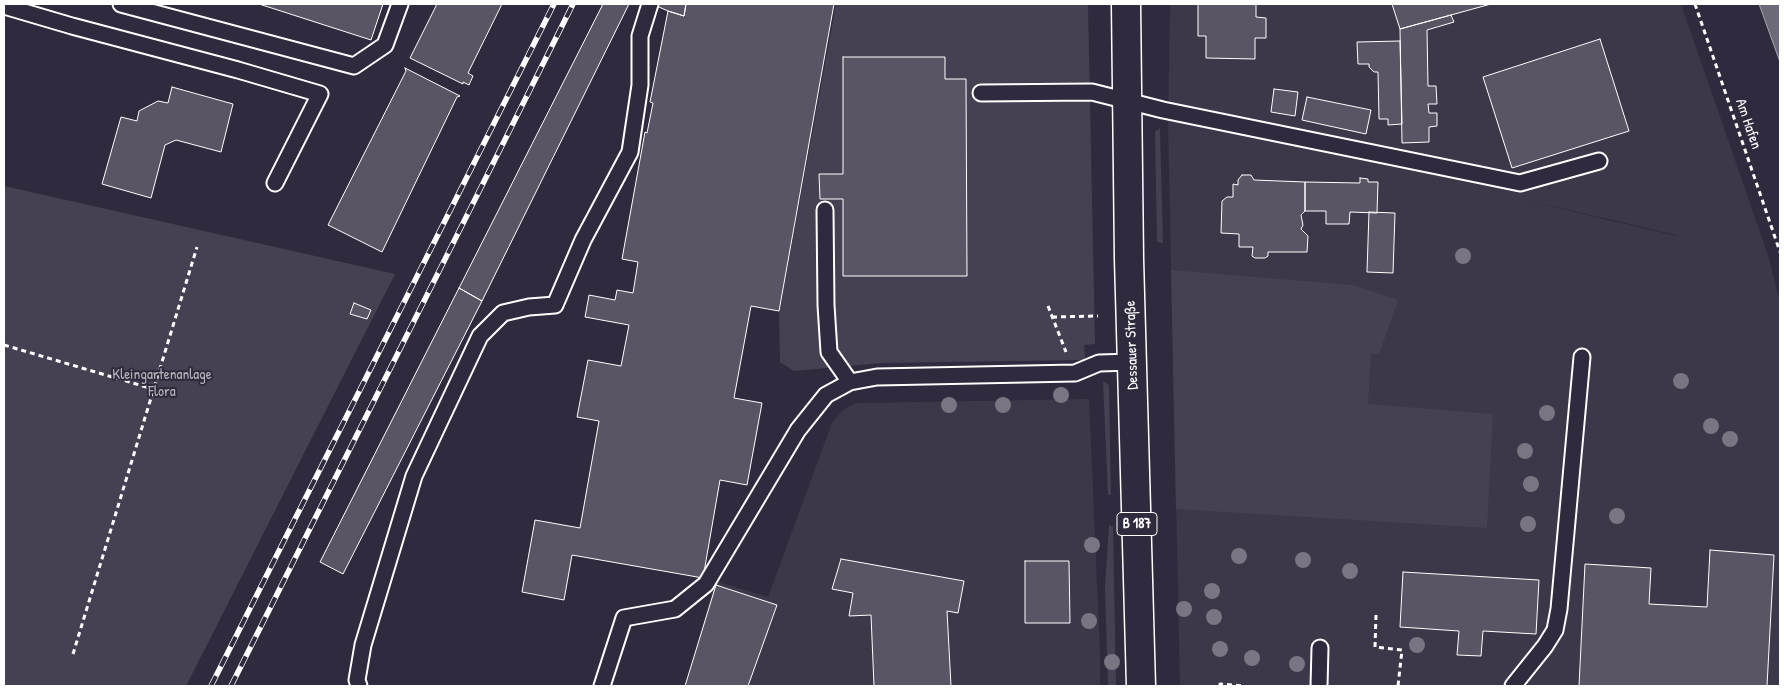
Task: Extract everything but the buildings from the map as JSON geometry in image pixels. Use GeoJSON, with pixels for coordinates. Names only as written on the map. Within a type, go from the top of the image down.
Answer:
{"type":"FeatureCollection","features":[{"type":"Feature","properties":{"kind":"main road","name":"Dessauer Straße"},"geometry":{"type":"LineString","coordinates":[[1126,4],[1126,100],[1141,686]]}},
{"type":"Feature","properties":{"kind":"lane"},"geometry":{"type":"LineString","coordinates":[[121,4],[354,66],[385,45],[400,4]]}},
{"type":"Feature","properties":{"kind":"lane"},"geometry":{"type":"LineString","coordinates":[[359,686],[357,680],[362,645],[414,476],[480,336],[502,313],[529,307],[555,305],[583,240],[630,152],[640,85],[640,36],[650,4]]}},
{"type":"Feature","properties":{"kind":"lane"},"geometry":{"type":"LineString","coordinates":[[4,6],[320,94],[276,183]]}},
{"type":"Feature","properties":{"kind":"lane"},"geometry":{"type":"LineString","coordinates":[[981,93],[1092,92],[1162,110],[1520,183],[1599,161]]}},
{"type":"Feature","properties":{"kind":"lane"},"geometry":{"type":"LineString","coordinates":[[825,210],[826,305],[829,352],[850,382]]}},
{"type":"Feature","properties":{"kind":"lane"},"geometry":{"type":"LineString","coordinates":[[1513,686],[1545,646],[1555,630],[1560,609],[1582,357]]}},
{"type":"Feature","properties":{"kind":"lane"},"geometry":{"type":"LineString","coordinates":[[602,686],[624,618],[675,609],[706,584],[798,430],[826,395],[850,382],[877,377],[1075,373],[1099,363],[1132,362]]}},
{"type":"Feature","properties":{"kind":"lane"},"geometry":{"type":"LineString","coordinates":[[1319,686],[1320,648]]}},
{"type":"Feature","properties":{"kind":"path","name":"Am Hafen"},"geometry":{"type":"LineString","coordinates":[[1695,4],[1780,252]]}},
{"type":"Feature","properties":{"kind":"path"},"geometry":{"type":"LineString","coordinates":[[72,654],[197,247]]}},
{"type":"Feature","properties":{"kind":"path"},"geometry":{"type":"LineString","coordinates":[[1048,306],[1075,373]]}},
{"type":"Feature","properties":{"kind":"path"},"geometry":{"type":"LineString","coordinates":[[1052,317],[1098,316]]}},
{"type":"Feature","properties":{"kind":"path"},"geometry":{"type":"LineString","coordinates":[[4,344],[153,389]]}},
{"type":"Feature","properties":{"kind":"path"},"geometry":{"type":"LineString","coordinates":[[1376,615],[1375,647],[1402,650],[1398,686]]}},
{"type":"Feature","properties":{"kind":"path"},"geometry":{"type":"LineString","coordinates":[[1220,686],[1220,684],[1244,686]]}},
{"type":"Feature","properties":{"kind":"shaded area"},"geometry":{"type":"Polygon","coordinates":[[[1170,4],[1681,4],[1769,258],[1780,304],[1780,686],[1180,686],[1168,123],[1170,4]],[[1523,199],[1677,236],[1676,235],[1523,199]]]}},
{"type":"Feature","properties":{"kind":"shaded area"},"geometry":{"type":"Polygon","coordinates":[[[1759,4],[1780,4],[1780,62],[1759,4]]]}},
{"type":"Feature","properties":{"kind":"shaded area"},"geometry":{"type":"Polygon","coordinates":[[[1089,399],[1100,686],[685,686],[715,581],[768,597],[832,423],[844,409],[857,403],[1089,399]]]}},
{"type":"Feature","properties":{"kind":"green space"},"geometry":{"type":"Polygon","coordinates":[[[836,4],[1088,4],[1095,344],[1084,345],[1085,360],[882,363],[794,371],[780,362],[779,314],[836,4]]]}},
{"type":"Feature","properties":{"kind":"green space"},"geometry":{"type":"Polygon","coordinates":[[[1160,128],[1163,243],[1157,242],[1155,132],[1160,128]]]}},
{"type":"Feature","properties":{"kind":"green space","name":"Kleingartenanlage Flora"},"geometry":{"type":"Polygon","coordinates":[[[4,186],[395,274],[186,686],[4,686],[4,186]]]}},
{"type":"Feature","properties":{"kind":"green space"},"geometry":{"type":"Polygon","coordinates":[[[1171,270],[1353,285],[1398,300],[1379,354],[1371,354],[1368,404],[1493,414],[1487,528],[1176,509],[1171,270]]]}},
{"type":"Feature","properties":{"kind":"green space"},"geometry":{"type":"Polygon","coordinates":[[[1103,381],[1109,385],[1111,495],[1108,495],[1103,381]]]}},
{"type":"Feature","properties":{"kind":"green space"},"geometry":{"type":"Polygon","coordinates":[[[1109,525],[1113,527],[1116,686],[1108,686],[1105,587],[1109,525]]]}},
{"type":"Feature","properties":{"kind":"railway"},"geometry":{"type":"LineString","coordinates":[[211,686],[554,4]]}},
{"type":"Feature","properties":{"kind":"railway"},"geometry":{"type":"LineString","coordinates":[[231,686],[573,4]]}}]}
